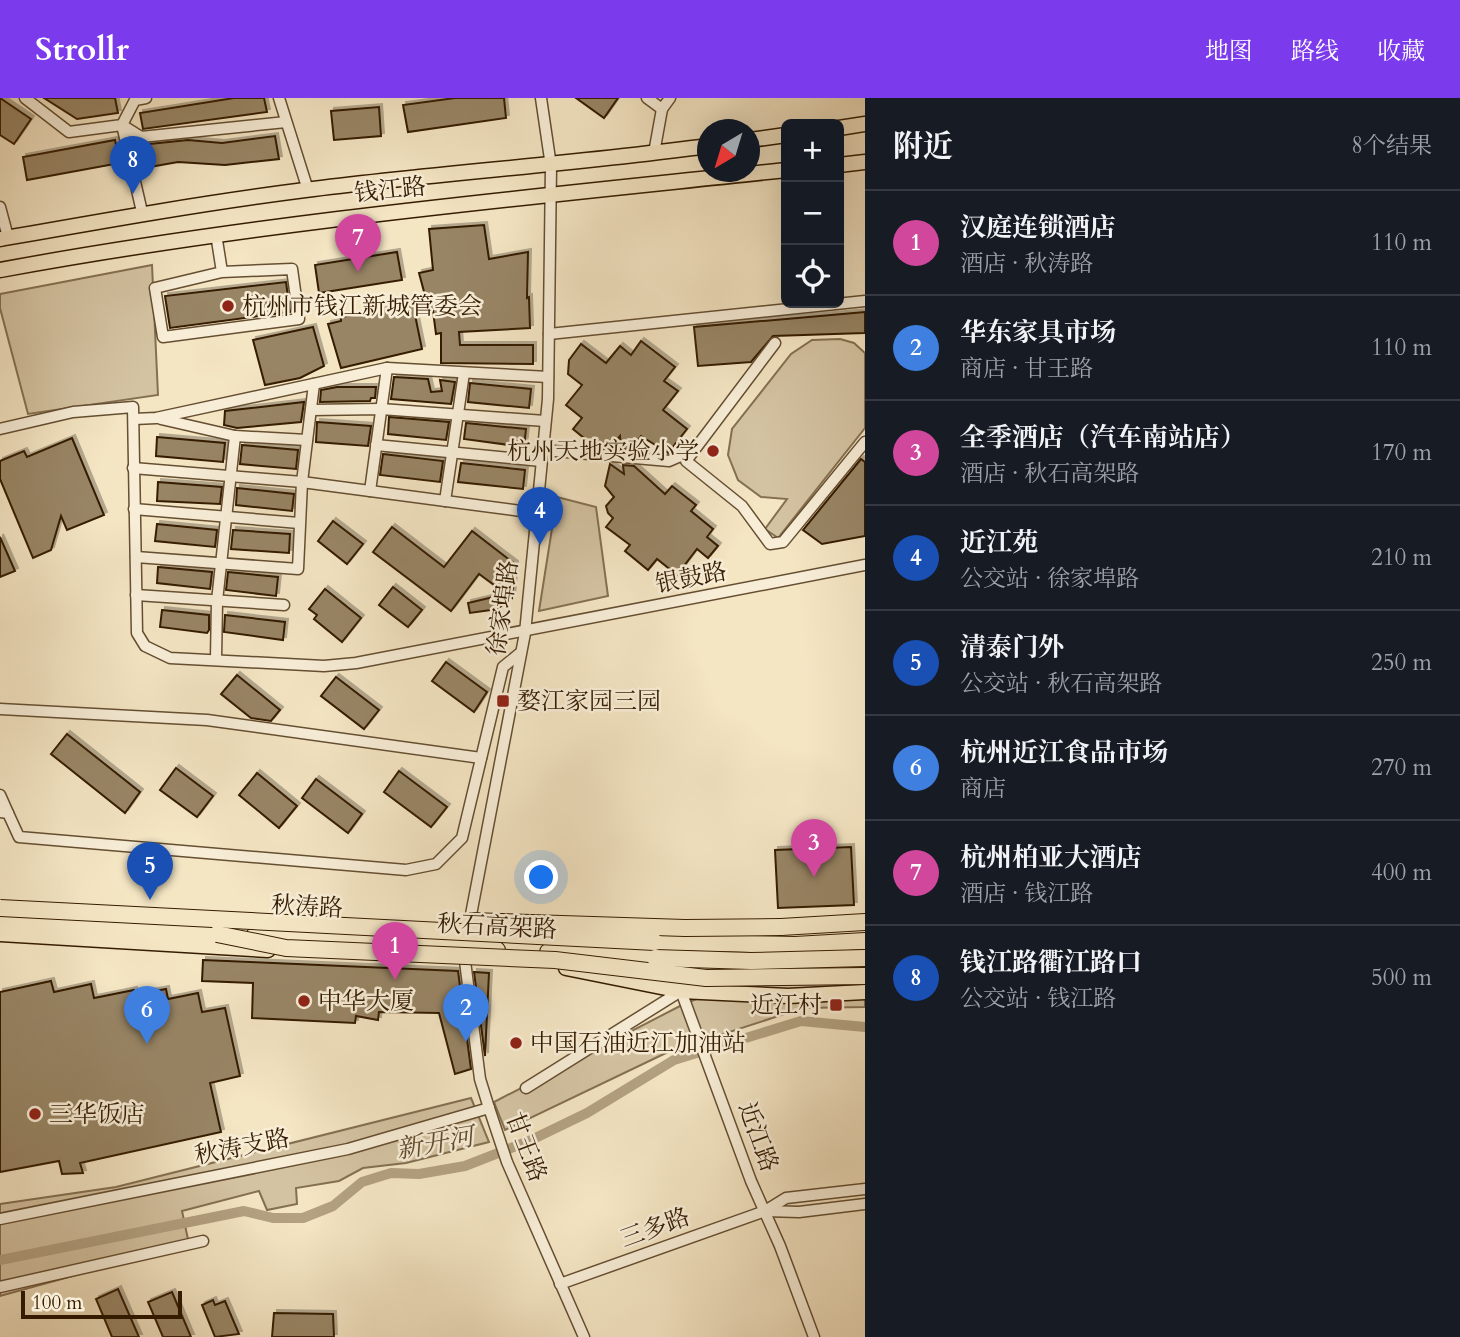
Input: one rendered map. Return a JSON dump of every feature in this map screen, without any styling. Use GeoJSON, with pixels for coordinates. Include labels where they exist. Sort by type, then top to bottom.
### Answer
{"type":"FeatureCollection","features":[{"type":"Feature","properties":{"kind":"highway","name":"秋石高架路"},"geometry":{"type":"LineString","coordinates":[[0,906],[668,942],[795,945],[865,942]]}},
{"type":"Feature","properties":{"kind":"highway"},"geometry":{"type":"LineString","coordinates":[[128,914],[175,911],[685,929],[865,922]]}},
{"type":"Feature","properties":{"kind":"highway","name":"秋石高架路"},"geometry":{"type":"LineString","coordinates":[[0,922],[705,960],[865,958]]}},
{"type":"Feature","properties":{"kind":"highway"},"geometry":{"type":"LineString","coordinates":[[217,934],[286,948],[555,960],[706,978],[865,976]]}},
{"type":"Feature","properties":{"kind":"main road"},"geometry":{"type":"LineString","coordinates":[[844,127],[865,124]]}},
{"type":"Feature","properties":{"kind":"main road"},"geometry":{"type":"LineString","coordinates":[[760,139],[781,136]]}},
{"type":"Feature","properties":{"kind":"main road","name":"钱江路"},"geometry":{"type":"LineString","coordinates":[[4,238],[142,212],[307,190],[551,166],[697,147]]}},
{"type":"Feature","properties":{"kind":"main road"},"geometry":{"type":"LineString","coordinates":[[844,164],[865,162]]}},
{"type":"Feature","properties":{"kind":"main road","name":"钱江路"},"geometry":{"type":"LineString","coordinates":[[0,270],[216,234],[781,171]]}},
{"type":"Feature","properties":{"kind":"main road","name":"秋涛路"},"geometry":{"type":"LineString","coordinates":[[0,906],[54,905],[220,925],[467,939],[682,947],[865,942]]}},
{"type":"Feature","properties":{"kind":"main road","name":"秋涛路"},"geometry":{"type":"LineString","coordinates":[[0,934],[551,965],[798,972],[865,968]]}},
{"type":"Feature","properties":{"kind":"main road"},"geometry":{"type":"LineString","coordinates":[[551,965],[681,991],[788,996],[865,992]]}},
{"type":"Feature","properties":{"kind":"street"},"geometry":{"type":"LineString","coordinates":[[25,98],[69,132],[122,125],[141,137],[286,122]]}},
{"type":"Feature","properties":{"kind":"street"},"geometry":{"type":"LineString","coordinates":[[142,212],[122,125],[135,100],[146,98]]}},
{"type":"Feature","properties":{"kind":"street"},"geometry":{"type":"LineString","coordinates":[[279,98],[307,190]]}},
{"type":"Feature","properties":{"kind":"street","name":"徐家埠路"},"geometry":{"type":"LineString","coordinates":[[467,939],[525,633],[545,421],[551,166],[541,98]]}},
{"type":"Feature","properties":{"kind":"street"},"geometry":{"type":"LineString","coordinates":[[647,98],[662,109]]}},
{"type":"Feature","properties":{"kind":"street"},"geometry":{"type":"LineString","coordinates":[[654,153],[662,109],[670,98]]}},
{"type":"Feature","properties":{"kind":"street"},"geometry":{"type":"LineString","coordinates":[[0,206],[4,238]]}},
{"type":"Feature","properties":{"kind":"street"},"geometry":{"type":"LineString","coordinates":[[216,234],[222,272]]}},
{"type":"Feature","properties":{"kind":"street"},"geometry":{"type":"LineString","coordinates":[[292,269],[299,319],[163,337],[155,288],[222,272],[292,269]]}},
{"type":"Feature","properties":{"kind":"street"},"geometry":{"type":"LineString","coordinates":[[549,334],[865,301]]}},
{"type":"Feature","properties":{"kind":"street"},"geometry":{"type":"LineString","coordinates":[[775,343],[686,461],[742,506],[770,544],[783,542],[865,442]]}},
{"type":"Feature","properties":{"kind":"street"},"geometry":{"type":"LineString","coordinates":[[0,429],[73,412],[133,407],[134,419],[156,418],[387,368],[548,377]]}},
{"type":"Feature","properties":{"kind":"street"},"geometry":{"type":"LineString","coordinates":[[370,491],[387,368]]}},
{"type":"Feature","properties":{"kind":"street"},"geometry":{"type":"LineString","coordinates":[[446,501],[464,373]]}},
{"type":"Feature","properties":{"kind":"street"},"geometry":{"type":"LineString","coordinates":[[136,557],[298,569],[302,482],[314,384]]}},
{"type":"Feature","properties":{"kind":"street"},"geometry":{"type":"LineString","coordinates":[[311,410],[381,409],[545,421]]}},
{"type":"Feature","properties":{"kind":"street"},"geometry":{"type":"LineString","coordinates":[[156,418],[234,436],[307,440]]}},
{"type":"Feature","properties":{"kind":"street","name":"银鼓路"},"geometry":{"type":"LineString","coordinates":[[134,419],[137,633],[145,646],[170,658],[335,665],[525,633],[865,565]]}},
{"type":"Feature","properties":{"kind":"street"},"geometry":{"type":"LineString","coordinates":[[216,659],[220,563],[234,436]]}},
{"type":"Feature","properties":{"kind":"street"},"geometry":{"type":"LineString","coordinates":[[376,445],[453,452],[669,461],[695,450]]}},
{"type":"Feature","properties":{"kind":"street"},"geometry":{"type":"LineString","coordinates":[[134,468],[302,482],[536,513]]}},
{"type":"Feature","properties":{"kind":"street"},"geometry":{"type":"LineString","coordinates":[[134,509],[299,523]]}},
{"type":"Feature","properties":{"kind":"street"},"geometry":{"type":"LineString","coordinates":[[136,594],[284,606]]}},
{"type":"Feature","properties":{"kind":"street"},"geometry":{"type":"LineString","coordinates":[[0,794],[4,813],[19,837],[406,870],[436,864],[463,838],[503,667],[519,654]]}},
{"type":"Feature","properties":{"kind":"street"},"geometry":{"type":"LineString","coordinates":[[0,709],[207,720],[481,758]]}},
{"type":"Feature","properties":{"kind":"street","name":"近江路"},"geometry":{"type":"LineString","coordinates":[[682,947],[681,991],[814,1337]]}},
{"type":"Feature","properties":{"kind":"street","name":"甘王路"},"geometry":{"type":"LineString","coordinates":[[464,961],[480,1079],[489,1108],[507,1162],[583,1337]]}},
{"type":"Feature","properties":{"kind":"street"},"geometry":{"type":"LineString","coordinates":[[526,1088],[681,991]]}},
{"type":"Feature","properties":{"kind":"street","name":"秋涛支路"},"geometry":{"type":"LineString","coordinates":[[0,1219],[348,1149],[489,1108]]}},
{"type":"Feature","properties":{"kind":"street","name":"三多路"},"geometry":{"type":"LineString","coordinates":[[560,1284],[765,1211],[786,1198],[865,1189]]}},
{"type":"Feature","properties":{"kind":"street","name":"三多路"},"geometry":{"type":"LineString","coordinates":[[765,1211],[799,1212],[865,1204]]}},
{"type":"Feature","properties":{"kind":"street"},"geometry":{"type":"LineString","coordinates":[[0,1287],[203,1241]]}},
{"type":"Feature","properties":{"kind":"shaded area"},"geometry":{"type":"Polygon","coordinates":[[[152,265],[158,395],[28,414],[0,308],[0,294],[152,265]]]}},
{"type":"Feature","properties":{"kind":"shaded area"},"geometry":{"type":"Polygon","coordinates":[[[840,339],[854,343],[865,353],[865,428],[778,538],[765,529],[787,499],[761,497],[738,480],[728,455],[732,429],[791,354],[812,340],[840,339]]]}},
{"type":"Feature","properties":{"kind":"shaded area"},"geometry":{"type":"Polygon","coordinates":[[[557,497],[596,507],[608,596],[539,611],[557,497]]]}},
{"type":"Feature","properties":{"kind":"shaded area"},"geometry":{"type":"Polygon","coordinates":[[[865,967],[865,1007],[803,1008],[668,1052],[505,1130],[494,1102],[680,1006],[750,976],[865,967]]]}},
{"type":"Feature","properties":{"kind":"shaded area"},"geometry":{"type":"Polygon","coordinates":[[[471,1098],[489,1142],[406,1163],[363,1168],[339,1181],[296,1188],[297,1204],[267,1210],[259,1191],[182,1211],[189,1244],[0,1296],[0,1204],[116,1187],[471,1098]]]}},
{"type":"Feature","properties":{"kind":"building"},"geometry":{"type":"Polygon","coordinates":[[[0,98],[31,119],[14,144],[0,135],[0,98]]]}},
{"type":"Feature","properties":{"kind":"building"},"geometry":{"type":"Polygon","coordinates":[[[44,98],[115,98],[118,113],[77,119],[44,98]]]}},
{"type":"Feature","properties":{"kind":"building"},"geometry":{"type":"Polygon","coordinates":[[[234,98],[264,98],[267,112],[143,129],[140,113],[234,98]]]}},
{"type":"Feature","properties":{"kind":"building"},"geometry":{"type":"Polygon","coordinates":[[[455,98],[504,98],[506,118],[408,132],[403,105],[455,98]]]}},
{"type":"Feature","properties":{"kind":"building"},"geometry":{"type":"Polygon","coordinates":[[[576,98],[618,98],[604,118],[576,98]]]}},
{"type":"Feature","properties":{"kind":"building"},"geometry":{"type":"Polygon","coordinates":[[[379,107],[381,136],[334,140],[331,111],[379,107]]]}},
{"type":"Feature","properties":{"kind":"building"},"geometry":{"type":"Polygon","coordinates":[[[275,136],[279,159],[225,165],[178,162],[144,168],[140,145],[188,140],[222,143],[275,136]]]}},
{"type":"Feature","properties":{"kind":"building"},"geometry":{"type":"Polygon","coordinates":[[[115,140],[120,163],[27,180],[23,157],[115,140]]]}},
{"type":"Feature","properties":{"kind":"building"},"geometry":{"type":"Polygon","coordinates":[[[484,225],[489,259],[528,252],[527,298],[529,297],[530,328],[459,332],[460,345],[533,345],[533,364],[441,363],[441,333],[436,334],[433,311],[415,315],[422,349],[341,368],[328,324],[341,321],[341,317],[427,303],[419,273],[433,270],[429,229],[484,225]]]}},
{"type":"Feature","properties":{"kind":"building"},"geometry":{"type":"Polygon","coordinates":[[[397,252],[402,280],[319,293],[315,265],[397,252]]]}},
{"type":"Feature","properties":{"kind":"building","name":"杭州市钱江新城管委会"},"geometry":{"type":"Polygon","coordinates":[[[286,282],[290,312],[170,328],[165,296],[286,282]]]}},
{"type":"Feature","properties":{"kind":"building"},"geometry":{"type":"Polygon","coordinates":[[[865,312],[865,333],[773,336],[751,362],[698,366],[694,327],[865,312]]]}},
{"type":"Feature","properties":{"kind":"building"},"geometry":{"type":"Polygon","coordinates":[[[313,327],[324,366],[300,378],[265,385],[253,340],[313,327]]]}},
{"type":"Feature","properties":{"kind":"building"},"geometry":{"type":"Polygon","coordinates":[[[641,341],[675,367],[664,381],[678,391],[663,410],[687,429],[668,453],[641,436],[631,450],[621,449],[620,436],[610,448],[595,447],[573,429],[582,418],[566,405],[582,385],[568,374],[569,360],[581,344],[606,363],[620,346],[631,355],[641,341]]]}},
{"type":"Feature","properties":{"kind":"building"},"geometry":{"type":"Polygon","coordinates":[[[394,377],[428,379],[431,392],[442,391],[440,380],[455,382],[451,404],[391,399],[394,377]]]}},
{"type":"Feature","properties":{"kind":"building"},"geometry":{"type":"Polygon","coordinates":[[[470,383],[531,389],[529,408],[468,402],[470,383]]]}},
{"type":"Feature","properties":{"kind":"building"},"geometry":{"type":"Polygon","coordinates":[[[337,387],[376,387],[375,398],[370,401],[320,402],[321,390],[337,387]]]}},
{"type":"Feature","properties":{"kind":"building"},"geometry":{"type":"Polygon","coordinates":[[[304,402],[301,422],[237,428],[224,425],[225,411],[304,402]]]}},
{"type":"Feature","properties":{"kind":"building"},"geometry":{"type":"Polygon","coordinates":[[[389,417],[449,422],[446,440],[388,434],[389,417]]]}},
{"type":"Feature","properties":{"kind":"building"},"geometry":{"type":"Polygon","coordinates":[[[317,422],[371,426],[368,446],[316,442],[317,422]]]}},
{"type":"Feature","properties":{"kind":"building"},"geometry":{"type":"Polygon","coordinates":[[[466,423],[526,429],[524,447],[464,439],[466,423]]]}},
{"type":"Feature","properties":{"kind":"building"},"geometry":{"type":"Polygon","coordinates":[[[157,437],[225,443],[223,462],[156,456],[157,437]]]}},
{"type":"Feature","properties":{"kind":"building"},"geometry":{"type":"Polygon","coordinates":[[[72,438],[104,515],[67,530],[61,516],[51,550],[33,558],[0,479],[0,461],[24,451],[27,457],[72,438]]]}},
{"type":"Feature","properties":{"kind":"building"},"geometry":{"type":"Polygon","coordinates":[[[242,445],[298,450],[296,469],[240,464],[242,445]]]}},
{"type":"Feature","properties":{"kind":"building"},"geometry":{"type":"Polygon","coordinates":[[[383,454],[443,461],[440,482],[380,475],[383,454]]]}},
{"type":"Feature","properties":{"kind":"building"},"geometry":{"type":"Polygon","coordinates":[[[861,459],[865,462],[865,536],[822,544],[803,530],[861,459]]]}},
{"type":"Feature","properties":{"kind":"building"},"geometry":{"type":"Polygon","coordinates":[[[461,463],[525,470],[523,489],[458,482],[461,463]]]}},
{"type":"Feature","properties":{"kind":"building"},"geometry":{"type":"Polygon","coordinates":[[[610,464],[624,474],[623,465],[634,466],[665,494],[672,486],[696,505],[691,511],[713,529],[707,537],[718,546],[708,558],[697,549],[677,575],[657,559],[648,570],[625,551],[630,545],[606,527],[613,518],[606,506],[614,497],[605,486],[610,464]]]}},
{"type":"Feature","properties":{"kind":"building"},"geometry":{"type":"Polygon","coordinates":[[[158,482],[222,487],[220,504],[157,501],[158,482]]]}},
{"type":"Feature","properties":{"kind":"building"},"geometry":{"type":"Polygon","coordinates":[[[237,488],[294,494],[292,511],[236,505],[237,488]]]}},
{"type":"Feature","properties":{"kind":"building"},"geometry":{"type":"Polygon","coordinates":[[[333,521],[363,544],[347,564],[318,541],[333,521]]]}},
{"type":"Feature","properties":{"kind":"building"},"geometry":{"type":"Polygon","coordinates":[[[157,524],[217,530],[215,547],[155,541],[157,524]]]}},
{"type":"Feature","properties":{"kind":"building"},"geometry":{"type":"Polygon","coordinates":[[[392,527],[444,567],[472,531],[515,564],[512,598],[498,609],[470,613],[468,603],[506,594],[479,574],[451,611],[373,552],[392,527]]]}},
{"type":"Feature","properties":{"kind":"building"},"geometry":{"type":"Polygon","coordinates":[[[233,530],[290,534],[289,553],[231,549],[233,530]]]}},
{"type":"Feature","properties":{"kind":"building"},"geometry":{"type":"Polygon","coordinates":[[[0,537],[15,571],[0,577],[0,537]]]}},
{"type":"Feature","properties":{"kind":"building"},"geometry":{"type":"Polygon","coordinates":[[[158,567],[212,572],[210,589],[157,583],[158,567]]]}},
{"type":"Feature","properties":{"kind":"building"},"geometry":{"type":"Polygon","coordinates":[[[228,572],[278,577],[276,596],[226,590],[228,572]]]}},
{"type":"Feature","properties":{"kind":"building"},"geometry":{"type":"Polygon","coordinates":[[[393,587],[422,610],[408,627],[379,605],[393,587]]]}},
{"type":"Feature","properties":{"kind":"building"},"geometry":{"type":"Polygon","coordinates":[[[325,589],[361,618],[342,642],[314,619],[317,615],[309,609],[325,589]]]}},
{"type":"Feature","properties":{"kind":"building"},"geometry":{"type":"Polygon","coordinates":[[[162,610],[209,615],[209,630],[207,633],[160,627],[162,610]]]}},
{"type":"Feature","properties":{"kind":"building"},"geometry":{"type":"Polygon","coordinates":[[[225,615],[285,622],[283,640],[224,632],[225,615]]]}},
{"type":"Feature","properties":{"kind":"building"},"geometry":{"type":"Polygon","coordinates":[[[446,662],[487,692],[474,712],[432,681],[446,662]]]}},
{"type":"Feature","properties":{"kind":"building"},"geometry":{"type":"Polygon","coordinates":[[[237,675],[280,710],[271,721],[251,718],[221,694],[237,675]]]}},
{"type":"Feature","properties":{"kind":"building"},"geometry":{"type":"Polygon","coordinates":[[[336,677],[379,710],[364,729],[321,696],[336,677]]]}},
{"type":"Feature","properties":{"kind":"building"},"geometry":{"type":"Polygon","coordinates":[[[67,734],[140,792],[125,813],[51,754],[67,734]]]}},
{"type":"Feature","properties":{"kind":"building"},"geometry":{"type":"Polygon","coordinates":[[[176,768],[213,796],[197,817],[160,790],[176,768]]]}},
{"type":"Feature","properties":{"kind":"building"},"geometry":{"type":"Polygon","coordinates":[[[399,771],[447,807],[431,827],[384,792],[399,771]]]}},
{"type":"Feature","properties":{"kind":"building"},"geometry":{"type":"Polygon","coordinates":[[[257,773],[297,806],[279,828],[239,795],[257,773]]]}},
{"type":"Feature","properties":{"kind":"building"},"geometry":{"type":"Polygon","coordinates":[[[316,779],[362,814],[348,833],[302,798],[316,779]]]}},
{"type":"Feature","properties":{"kind":"building"},"geometry":{"type":"Polygon","coordinates":[[[851,847],[854,905],[778,908],[775,850],[851,847]]]}},
{"type":"Feature","properties":{"kind":"building"},"geometry":{"type":"Polygon","coordinates":[[[203,960],[458,971],[471,1069],[455,1074],[439,1013],[379,1012],[378,1020],[356,1016],[355,1023],[252,1018],[253,983],[202,981],[203,960]]]}},
{"type":"Feature","properties":{"kind":"building"},"geometry":{"type":"Polygon","coordinates":[[[474,972],[489,973],[485,1056],[474,972]]]}},
{"type":"Feature","properties":{"kind":"building"},"geometry":{"type":"Polygon","coordinates":[[[51,981],[54,992],[91,984],[94,998],[134,990],[135,995],[166,989],[168,999],[198,993],[202,1012],[225,1008],[240,1076],[210,1083],[221,1132],[80,1163],[83,1173],[62,1174],[59,1161],[0,1172],[0,992],[51,981]]]}},
{"type":"Feature","properties":{"kind":"building"},"geometry":{"type":"Polygon","coordinates":[[[118,1289],[139,1337],[112,1337],[96,1299],[118,1289]]]}},
{"type":"Feature","properties":{"kind":"building"},"geometry":{"type":"Polygon","coordinates":[[[172,1292],[191,1337],[163,1337],[148,1302],[172,1292]]]}},
{"type":"Feature","properties":{"kind":"building"},"geometry":{"type":"Polygon","coordinates":[[[213,1300],[215,1305],[225,1301],[239,1334],[215,1337],[202,1305],[213,1300]]]}},
{"type":"Feature","properties":{"kind":"building"},"geometry":{"type":"Polygon","coordinates":[[[274,1313],[333,1314],[334,1337],[272,1337],[274,1313]]]}},
{"type":"Feature","properties":{"kind":"waterway","name":"新开河"},"geometry":{"type":"LineString","coordinates":[[0,1260],[244,1211],[273,1218],[303,1218],[333,1206],[362,1182],[391,1173],[419,1174],[465,1166],[529,1141],[587,1113],[674,1060],[801,1021],[865,1027]]}},
{"type":"Feature","properties":{"kind":"place","name":"钱江路衢江路口"},"geometry":{"type":"Point","coordinates":[133,194]}},
{"type":"Feature","properties":{"kind":"place","name":"杭州柏亚大酒店"},"geometry":{"type":"Point","coordinates":[358,272]}},
{"type":"Feature","properties":{"kind":"place","name":"杭州市钱江新城管委会"},"geometry":{"type":"Point","coordinates":[228,306]}},
{"type":"Feature","properties":{"kind":"place","name":"杭州天地实验小学"},"geometry":{"type":"Point","coordinates":[713,451]}},
{"type":"Feature","properties":{"kind":"place","name":"近江苑"},"geometry":{"type":"Point","coordinates":[540,545]}},
{"type":"Feature","properties":{"kind":"place","name":"婺江家园三园"},"geometry":{"type":"Point","coordinates":[503,701]}},
{"type":"Feature","properties":{"kind":"place","name":"全季酒店（汽车南站店）"},"geometry":{"type":"Point","coordinates":[814,877]}},
{"type":"Feature","properties":{"kind":"place","name":"清泰门外"},"geometry":{"type":"Point","coordinates":[150,900]}},
{"type":"Feature","properties":{"kind":"place","name":"汉庭连锁酒店"},"geometry":{"type":"Point","coordinates":[395,980]}},
{"type":"Feature","properties":{"kind":"place","name":"中华大厦"},"geometry":{"type":"Point","coordinates":[304,1001]}},
{"type":"Feature","properties":{"kind":"place","name":"近江村"},"geometry":{"type":"Point","coordinates":[836,1005]}},
{"type":"Feature","properties":{"kind":"place","name":"华东家具市场"},"geometry":{"type":"Point","coordinates":[466,1042]}},
{"type":"Feature","properties":{"kind":"place","name":"中国石油近江加油站"},"geometry":{"type":"Point","coordinates":[516,1043]}},
{"type":"Feature","properties":{"kind":"place","name":"杭州近江食品市场"},"geometry":{"type":"Point","coordinates":[147,1044]}},
{"type":"Feature","properties":{"kind":"place","name":"三华饭店"},"geometry":{"type":"Point","coordinates":[35,1114]}}]}
